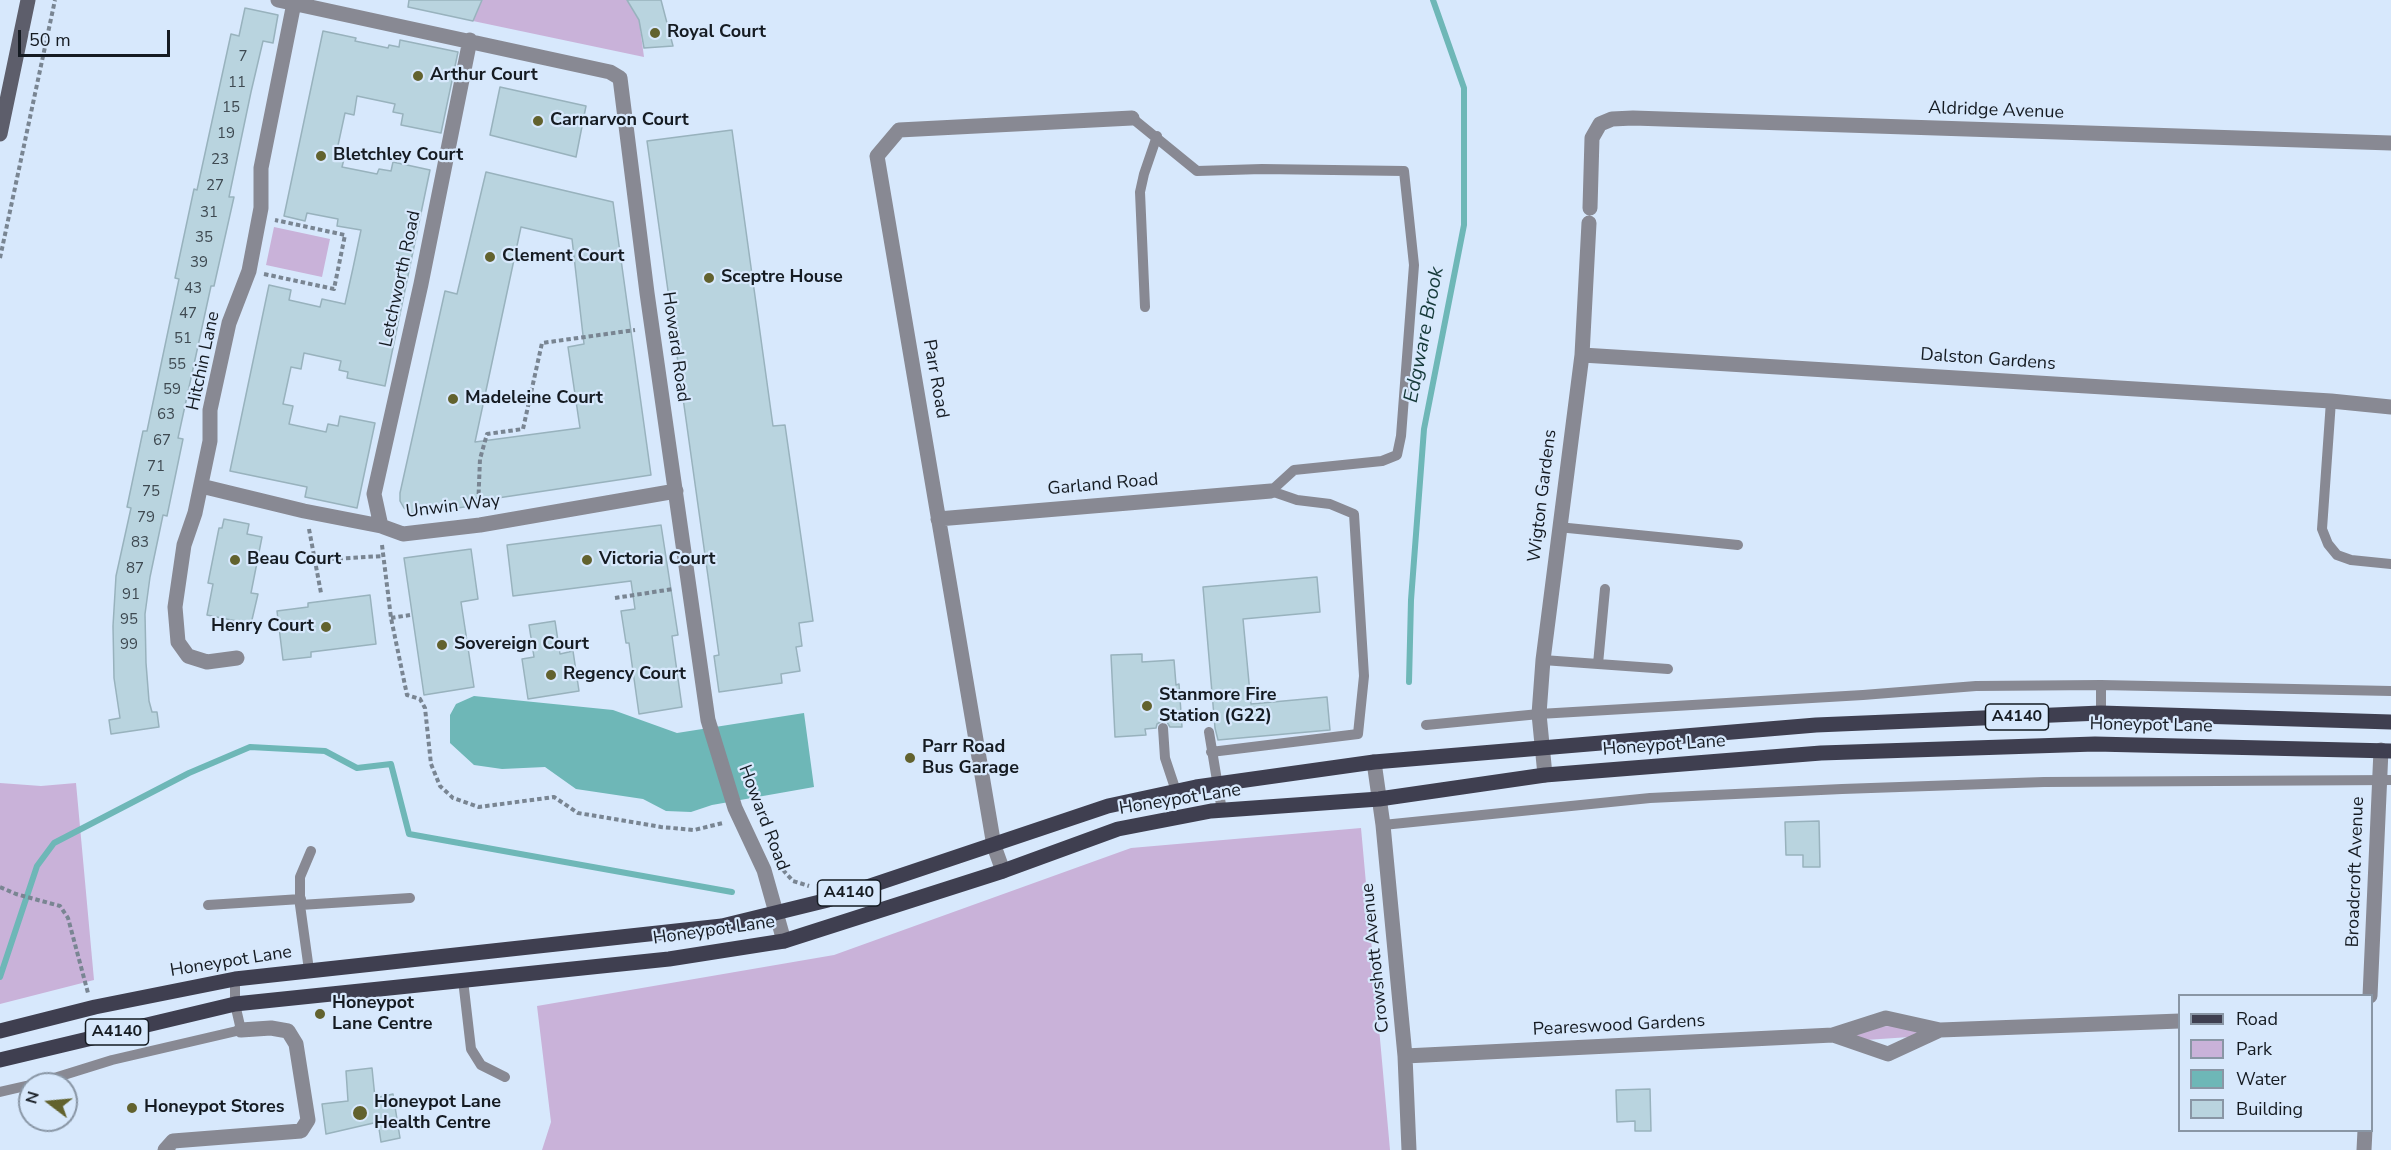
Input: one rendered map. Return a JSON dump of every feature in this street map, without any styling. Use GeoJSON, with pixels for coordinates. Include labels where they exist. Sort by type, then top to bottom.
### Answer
{"type":"FeatureCollection","features":[{"type":"Feature","properties":{"kind":"main road"},"geometry":{"type":"LineString","coordinates":[[0,134],[28,0]]}},
{"type":"Feature","properties":{"kind":"main road","name":"Honeypot Lane"},"geometry":{"type":"LineString","coordinates":[[0,1031],[95,1007],[234,979],[722,926],[828,900],[1108,806],[1217,783],[1374,762],[1816,725],[2101,713],[2391,722]]}},
{"type":"Feature","properties":{"kind":"main road","name":"Honeypot Lane"},"geometry":{"type":"LineString","coordinates":[[0,1060],[235,1004],[669,959],[784,941],[1003,871],[1118,829],[1222,811],[1378,799],[1545,775],[1821,753],[2095,744],[2386,751]]}},
{"type":"Feature","properties":{"kind":"street"},"geometry":{"type":"LineString","coordinates":[[278,0],[294,3]]}},
{"type":"Feature","properties":{"kind":"street","name":"Howard Road"},"geometry":{"type":"LineString","coordinates":[[294,3],[610,72],[620,78],[652,328],[708,720],[732,814],[765,870],[784,941]]}},
{"type":"Feature","properties":{"kind":"street","name":"Hitchin Lane"},"geometry":{"type":"LineString","coordinates":[[237,658],[207,662],[188,656],[177,642],[175,607],[184,545],[201,486],[210,441],[210,410],[229,323],[249,271],[260,217],[261,168],[294,3]]}},
{"type":"Feature","properties":{"kind":"street","name":"Letchworth Road"},"geometry":{"type":"LineString","coordinates":[[381,526],[374,494],[421,284],[470,40]]}},
{"type":"Feature","properties":{"kind":"street","name":"Parr Road"},"geometry":{"type":"LineString","coordinates":[[1003,871],[994,846],[878,156],[899,130],[1132,118]]}},
{"type":"Feature","properties":{"kind":"street","name":"Aldridge Avenue"},"geometry":{"type":"LineString","coordinates":[[1600,124],[1612,119],[1633,118],[2391,143]]}},
{"type":"Feature","properties":{"kind":"street","name":"Wigton Gardens"},"geometry":{"type":"LineString","coordinates":[[1545,775],[1539,714],[1543,660],[1558,527],[1582,355],[1592,138],[1600,124]]}},
{"type":"Feature","properties":{"kind":"street","name":"Dalston Gardens"},"geometry":{"type":"LineString","coordinates":[[1582,355],[2331,401],[2391,407]]}},
{"type":"Feature","properties":{"kind":"street","name":"Unwin Way"},"geometry":{"type":"LineString","coordinates":[[201,486],[304,511],[381,526],[403,534],[480,525],[676,491]]}},
{"type":"Feature","properties":{"kind":"street","name":"Garland Road"},"geometry":{"type":"LineString","coordinates":[[938,519],[1271,491]]}},
{"type":"Feature","properties":{"kind":"street","name":"Broadcroft Avenue"},"geometry":{"type":"LineString","coordinates":[[2370,994],[2386,751]]}},
{"type":"Feature","properties":{"kind":"street","name":"Crowshott Avenue"},"geometry":{"type":"LineString","coordinates":[[1374,762],[1383,825],[1406,1056],[1409,1150]]}},
{"type":"Feature","properties":{"kind":"street","name":"Peareswood Gardens"},"geometry":{"type":"LineString","coordinates":[[1406,1056],[1833,1035],[1886,1018],[1940,1030],[2178,1020]]}},
{"type":"Feature","properties":{"kind":"street"},"geometry":{"type":"LineString","coordinates":[[165,1150],[173,1141],[301,1131],[308,1120],[296,1044],[288,1031],[271,1028],[241,1030]]}},
{"type":"Feature","properties":{"kind":"street","name":"Peareswood Gardens"},"geometry":{"type":"LineString","coordinates":[[1833,1035],[1888,1054],[1940,1030]]}},
{"type":"Feature","properties":{"kind":"street"},"geometry":{"type":"LineString","coordinates":[[2364,1150],[2365,1132]]}},
{"type":"Feature","properties":{"kind":"lane"},"geometry":{"type":"LineString","coordinates":[[1132,118],[1157,136],[1197,171],[1262,169],[1404,171],[1414,265],[1401,436],[1397,455],[1382,461],[1294,470],[1271,491],[1297,500],[1330,504],[1354,514],[1364,676],[1358,734],[1211,752]]}},
{"type":"Feature","properties":{"kind":"lane"},"geometry":{"type":"LineString","coordinates":[[1145,307],[1140,192],[1157,136]]}},
{"type":"Feature","properties":{"kind":"lane"},"geometry":{"type":"LineString","coordinates":[[2331,401],[2322,529],[2328,544],[2337,555],[2351,560],[2391,564]]}},
{"type":"Feature","properties":{"kind":"lane"},"geometry":{"type":"LineString","coordinates":[[1558,527],[1738,545]]}},
{"type":"Feature","properties":{"kind":"lane"},"geometry":{"type":"LineString","coordinates":[[1598,664],[1605,589]]}},
{"type":"Feature","properties":{"kind":"lane"},"geometry":{"type":"LineString","coordinates":[[1543,660],[1668,669]]}},
{"type":"Feature","properties":{"kind":"lane"},"geometry":{"type":"LineString","coordinates":[[2101,685],[2101,713]]}},
{"type":"Feature","properties":{"kind":"lane"},"geometry":{"type":"LineString","coordinates":[[1426,725],[1539,714],[1976,686],[2101,685],[2391,691]]}},
{"type":"Feature","properties":{"kind":"lane"},"geometry":{"type":"LineString","coordinates":[[1163,728],[1165,758],[1176,791]]}},
{"type":"Feature","properties":{"kind":"lane"},"geometry":{"type":"LineString","coordinates":[[1209,732],[1222,811]]}},
{"type":"Feature","properties":{"kind":"lane"},"geometry":{"type":"LineString","coordinates":[[1383,825],[1650,798],[1842,789],[2044,782],[2385,780]]}},
{"type":"Feature","properties":{"kind":"lane"},"geometry":{"type":"LineString","coordinates":[[309,970],[300,878],[311,851]]}},
{"type":"Feature","properties":{"kind":"lane"},"geometry":{"type":"LineString","coordinates":[[208,905],[410,898]]}},
{"type":"Feature","properties":{"kind":"lane"},"geometry":{"type":"LineString","coordinates":[[74,1072],[112,1060],[241,1030],[235,1004],[234,979]]}},
{"type":"Feature","properties":{"kind":"lane"},"geometry":{"type":"LineString","coordinates":[[463,980],[471,1048],[481,1065],[505,1077]]}},
{"type":"Feature","properties":{"kind":"lane"},"geometry":{"type":"LineString","coordinates":[[0,1092],[18,1088]]}},
{"type":"Feature","properties":{"kind":"path"},"geometry":{"type":"LineString","coordinates":[[0,258],[55,0]]}},
{"type":"Feature","properties":{"kind":"path"},"geometry":{"type":"LineString","coordinates":[[249,271],[334,289],[345,235],[260,217]]}},
{"type":"Feature","properties":{"kind":"path"},"geometry":{"type":"LineString","coordinates":[[480,525],[477,502],[480,459],[487,434],[523,429],[542,343],[652,328]]}},
{"type":"Feature","properties":{"kind":"path"},"geometry":{"type":"LineString","coordinates":[[304,511],[316,560],[321,593]]}},
{"type":"Feature","properties":{"kind":"path"},"geometry":{"type":"LineString","coordinates":[[381,526],[391,618],[407,695],[420,699],[425,708],[431,764],[440,786],[453,798],[479,807],[554,797],[578,813],[661,827],[694,830],[732,814]]}},
{"type":"Feature","properties":{"kind":"path"},"geometry":{"type":"LineString","coordinates":[[316,560],[383,556]]}},
{"type":"Feature","properties":{"kind":"path"},"geometry":{"type":"LineString","coordinates":[[615,598],[679,588]]}},
{"type":"Feature","properties":{"kind":"path"},"geometry":{"type":"LineString","coordinates":[[391,618],[410,615]]}},
{"type":"Feature","properties":{"kind":"path"},"geometry":{"type":"LineString","coordinates":[[781,868],[793,881],[805,886],[815,885]]}},
{"type":"Feature","properties":{"kind":"path"},"geometry":{"type":"LineString","coordinates":[[0,887],[16,894],[60,906],[68,918],[87,992]]}},
{"type":"Feature","properties":{"kind":"green space"},"geometry":{"type":"Polygon","coordinates":[[[482,0],[627,0],[639,20],[644,57],[473,21],[482,0]]]}},
{"type":"Feature","properties":{"kind":"green space"},"geometry":{"type":"Polygon","coordinates":[[[274,227],[330,239],[322,277],[266,265],[274,227]]]}},
{"type":"Feature","properties":{"kind":"green space"},"geometry":{"type":"Polygon","coordinates":[[[0,783],[41,786],[76,783],[94,980],[0,1004],[0,783]]]}},
{"type":"Feature","properties":{"kind":"green space"},"geometry":{"type":"Polygon","coordinates":[[[1361,828],[1390,1150],[542,1150],[551,1122],[537,1006],[834,955],[1131,848],[1361,828]]]}},
{"type":"Feature","properties":{"kind":"green space"},"geometry":{"type":"Polygon","coordinates":[[[1923,1025],[1924,1036],[1851,1041],[1859,1027],[1923,1025]]]}},
{"type":"Feature","properties":{"kind":"water"},"geometry":{"type":"Polygon","coordinates":[[[474,696],[613,710],[677,733],[804,713],[814,787],[712,805],[691,812],[666,811],[643,799],[576,789],[545,767],[502,769],[474,765],[450,743],[450,715],[456,704],[474,696]]]}},
{"type":"Feature","properties":{"kind":"building"},"geometry":{"type":"Polygon","coordinates":[[[409,0],[482,0],[473,21],[408,7],[409,0]]]}},
{"type":"Feature","properties":{"kind":"building","name":"Royal Court"},"geometry":{"type":"Polygon","coordinates":[[[627,0],[661,0],[673,46],[644,48],[639,20],[627,0]]]}},
{"type":"Feature","properties":{"kind":"building"},"geometry":{"type":"Polygon","coordinates":[[[245,8],[278,15],[273,43],[263,41],[251,92],[229,197],[234,197],[214,286],[211,286],[178,438],[183,439],[167,516],[163,515],[150,577],[145,614],[146,663],[149,701],[152,712],[157,712],[159,727],[111,734],[109,720],[120,718],[114,678],[113,626],[116,576],[131,508],[127,507],[143,431],[147,431],[179,279],[175,278],[194,189],[197,190],[231,34],[239,36],[245,8]]]}},
{"type":"Feature","properties":{"kind":"building"},"geometry":{"type":"Polygon","coordinates":[[[323,31],[388,48],[389,45],[399,47],[400,40],[458,52],[441,133],[401,125],[403,114],[393,112],[395,104],[357,96],[354,115],[345,113],[337,150],[346,151],[342,167],[377,174],[379,169],[391,171],[393,162],[430,170],[385,386],[347,378],[348,372],[339,370],[341,361],[304,353],[301,369],[291,367],[283,404],[293,406],[289,424],[326,432],[328,424],[338,426],[340,416],[375,423],[357,508],[305,497],[307,487],[230,471],[269,285],[291,290],[289,300],[320,307],[322,299],[345,304],[353,268],[361,230],[337,226],[338,219],[307,213],[305,221],[284,216],[323,31]]]}},
{"type":"Feature","properties":{"kind":"building","name":"Carnarvon Court"},"geometry":{"type":"Polygon","coordinates":[[[500,87],[586,106],[576,157],[490,135],[500,87]]]}},
{"type":"Feature","properties":{"kind":"building","name":"Sceptre House"},"geometry":{"type":"Polygon","coordinates":[[[732,130],[773,426],[785,425],[813,621],[799,623],[802,646],[796,647],[800,671],[781,674],[782,683],[719,692],[714,656],[719,655],[647,141],[732,130]]]}},
{"type":"Feature","properties":{"kind":"building"},"geometry":{"type":"Polygon","coordinates":[[[486,172],[613,202],[651,475],[471,502],[471,506],[417,514],[404,508],[400,501],[400,493],[445,291],[457,294],[486,172]],[[521,227],[475,442],[580,428],[568,347],[584,344],[572,239],[521,227]]]}},
{"type":"Feature","properties":{"kind":"building","name":"Beau Court"},"geometry":{"type":"Polygon","coordinates":[[[224,519],[249,524],[247,534],[262,537],[251,593],[258,594],[251,624],[207,615],[213,584],[208,583],[219,528],[222,528],[224,519]]]}},
{"type":"Feature","properties":{"kind":"building"},"geometry":{"type":"Polygon","coordinates":[[[661,525],[678,635],[672,636],[682,707],[639,714],[629,643],[626,643],[621,611],[635,609],[631,581],[513,596],[507,545],[661,525]]]}},
{"type":"Feature","properties":{"kind":"building","name":"Sovereign Court"},"geometry":{"type":"Polygon","coordinates":[[[471,549],[478,599],[461,602],[474,687],[424,695],[404,558],[471,549]]]}},
{"type":"Feature","properties":{"kind":"building"},"geometry":{"type":"Polygon","coordinates":[[[1317,577],[1320,612],[1243,619],[1251,704],[1327,697],[1330,730],[1218,740],[1215,728],[1203,587],[1317,577]]]}},
{"type":"Feature","properties":{"kind":"building","name":"Henry Court"},"geometry":{"type":"Polygon","coordinates":[[[370,595],[376,644],[311,652],[311,657],[283,660],[277,611],[308,607],[308,603],[370,595]]]}},
{"type":"Feature","properties":{"kind":"building","name":"Regency Court"},"geometry":{"type":"Polygon","coordinates":[[[555,621],[560,654],[573,651],[579,691],[528,699],[522,659],[534,657],[529,625],[555,621]]]}},
{"type":"Feature","properties":{"kind":"building","name":"Stanmore Fire Station (G22)"},"geometry":{"type":"Polygon","coordinates":[[[1142,654],[1142,662],[1174,660],[1176,685],[1179,684],[1182,727],[1170,727],[1167,722],[1162,721],[1157,724],[1156,728],[1145,729],[1146,735],[1115,737],[1111,655],[1142,654]]]}},
{"type":"Feature","properties":{"kind":"building"},"geometry":{"type":"Polygon","coordinates":[[[1819,821],[1820,867],[1803,867],[1803,855],[1786,855],[1785,822],[1819,821]]]}},
{"type":"Feature","properties":{"kind":"building","name":"Honeypot Lane Health Centre"},"geometry":{"type":"Polygon","coordinates":[[[372,1068],[375,1098],[393,1094],[400,1138],[381,1142],[378,1122],[326,1134],[322,1104],[348,1101],[346,1071],[372,1068]]]}},
{"type":"Feature","properties":{"kind":"building"},"geometry":{"type":"Polygon","coordinates":[[[1650,1089],[1651,1131],[1635,1131],[1635,1121],[1617,1122],[1616,1090],[1650,1089]]]}},
{"type":"Feature","properties":{"kind":"waterway","name":"Edgware Brook"},"geometry":{"type":"LineString","coordinates":[[1409,682],[1411,600],[1424,429],[1464,225],[1464,88],[1433,0]]}},
{"type":"Feature","properties":{"kind":"waterway"},"geometry":{"type":"LineString","coordinates":[[0,977],[37,866],[54,843],[189,773],[250,747],[325,751],[357,768],[391,764],[409,834],[732,892]]}},
{"type":"Feature","properties":{"kind":"place","name":"Royal Court"},"geometry":{"type":"Point","coordinates":[655,33]}},
{"type":"Feature","properties":{"kind":"place","name":"Arthur Court"},"geometry":{"type":"Point","coordinates":[418,76]}},
{"type":"Feature","properties":{"kind":"place","name":"Carnarvon Court"},"geometry":{"type":"Point","coordinates":[538,121]}},
{"type":"Feature","properties":{"kind":"place","name":"Bletchley Court"},"geometry":{"type":"Point","coordinates":[321,156]}},
{"type":"Feature","properties":{"kind":"place","name":"Clement Court"},"geometry":{"type":"Point","coordinates":[490,257]}},
{"type":"Feature","properties":{"kind":"place","name":"Sceptre House"},"geometry":{"type":"Point","coordinates":[709,278]}},
{"type":"Feature","properties":{"kind":"place","name":"Madeleine Court"},"geometry":{"type":"Point","coordinates":[453,399]}},
{"type":"Feature","properties":{"kind":"place","name":"Beau Court"},"geometry":{"type":"Point","coordinates":[235,560]}},
{"type":"Feature","properties":{"kind":"place","name":"Victoria Court"},"geometry":{"type":"Point","coordinates":[587,560]}},
{"type":"Feature","properties":{"kind":"place","name":"Henry Court"},"geometry":{"type":"Point","coordinates":[326,627]}},
{"type":"Feature","properties":{"kind":"place","name":"Sovereign Court"},"geometry":{"type":"Point","coordinates":[442,645]}},
{"type":"Feature","properties":{"kind":"place","name":"Regency Court"},"geometry":{"type":"Point","coordinates":[551,675]}},
{"type":"Feature","properties":{"kind":"place","name":"Stanmore Fire Station (G22)"},"geometry":{"type":"Point","coordinates":[1147,706]}},
{"type":"Feature","properties":{"kind":"place","name":"Parr Road Bus Garage"},"geometry":{"type":"Point","coordinates":[910,758]}},
{"type":"Feature","properties":{"kind":"place","name":"Honeypot Lane Centre"},"geometry":{"type":"Point","coordinates":[320,1014]}},
{"type":"Feature","properties":{"kind":"place","name":"Honeypot Stores"},"geometry":{"type":"Point","coordinates":[132,1108]}},
{"type":"Feature","properties":{"kind":"place","name":"Honeypot Lane Health Centre"},"geometry":{"type":"Point","coordinates":[360,1113]}}]}
